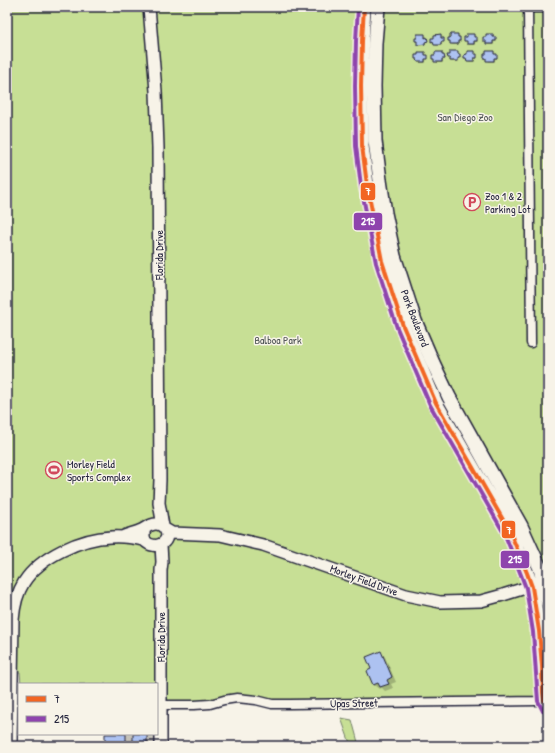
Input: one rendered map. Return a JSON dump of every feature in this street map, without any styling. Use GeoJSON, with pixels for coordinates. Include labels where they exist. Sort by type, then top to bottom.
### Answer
{"type":"FeatureCollection","features":[{"type":"Feature","properties":{"kind":"main road","name":"Park Boulevard"},"geometry":{"type":"LineString","coordinates":[[364,7],[361,86],[362,146],[367,185],[382,261],[403,326],[433,396],[510,532],[527,573],[541,584],[548,603]]}},
{"type":"Feature","properties":{"kind":"main road","name":"Park Boulevard"},"geometry":{"type":"LineString","coordinates":[[378,7],[374,86],[376,141],[385,213],[394,256],[415,321],[433,363],[449,397],[521,526],[540,568],[540,636],[547,703]]}},
{"type":"Feature","properties":{"kind":"street","name":"Florida Drive"},"geometry":{"type":"LineString","coordinates":[[148,527],[154,519],[159,503],[160,480],[158,148],[156,91],[149,7]]}},
{"type":"Feature","properties":{"kind":"street"},"geometry":{"type":"LineString","coordinates":[[530,343],[528,8],[548,8]]}},
{"type":"Feature","properties":{"kind":"street","name":"Florida Drive"},"geometry":{"type":"LineString","coordinates":[[159,503],[164,528]]}},
{"type":"Feature","properties":{"kind":"street"},"geometry":{"type":"LineString","coordinates":[[11,746],[16,705],[10,684],[14,606],[24,582],[35,569],[45,561],[57,553],[82,542],[109,537],[122,537],[147,542],[153,546],[163,543],[166,537],[166,531],[159,524],[132,532],[122,537]]}},
{"type":"Feature","properties":{"kind":"street"},"geometry":{"type":"LineString","coordinates":[[147,542],[144,532],[148,527]]}},
{"type":"Feature","properties":{"kind":"street","name":"Morley Field Drive"},"geometry":{"type":"LineString","coordinates":[[164,528],[172,533],[220,535],[263,545],[406,596],[440,602],[481,601],[541,584]]}},
{"type":"Feature","properties":{"kind":"street","name":"Morley Field Drive"},"geometry":{"type":"LineString","coordinates":[[163,543],[186,534]]}},
{"type":"Feature","properties":{"kind":"street","name":"Florida Drive"},"geometry":{"type":"LineString","coordinates":[[147,542],[155,551],[161,570]]}},
{"type":"Feature","properties":{"kind":"street","name":"Florida Drive"},"geometry":{"type":"LineString","coordinates":[[161,746],[161,570],[163,543]]}},
{"type":"Feature","properties":{"kind":"street","name":"Upas Street"},"geometry":{"type":"LineString","coordinates":[[161,705],[205,704],[237,698],[256,700],[272,704],[536,701],[547,703]]}},
{"type":"Feature","properties":{"kind":"green space","name":"Balboa Park"},"geometry":{"type":"Polygon","coordinates":[[[7,7],[548,7],[548,699],[167,703],[158,683],[21,683],[20,672],[7,672],[7,7]]]}},
{"type":"Feature","properties":{"kind":"green space"},"geometry":{"type":"Polygon","coordinates":[[[341,718],[352,720],[359,746],[351,746],[341,718]]]}},
{"type":"Feature","properties":{"kind":"building"},"geometry":{"type":"Polygon","coordinates":[[[417,34],[425,34],[425,38],[427,37],[428,41],[425,42],[425,44],[417,45],[415,38],[417,38],[417,34]]]}},
{"type":"Feature","properties":{"kind":"building"},"geometry":{"type":"Polygon","coordinates":[[[441,34],[441,38],[444,38],[444,42],[441,42],[441,45],[434,45],[433,41],[431,42],[431,38],[434,38],[434,35],[441,34]]]}},
{"type":"Feature","properties":{"kind":"building"},"geometry":{"type":"Polygon","coordinates":[[[450,34],[458,34],[460,41],[458,41],[458,44],[450,44],[448,38],[450,38],[450,34]]]}},
{"type":"Feature","properties":{"kind":"building"},"geometry":{"type":"Polygon","coordinates":[[[467,34],[474,34],[474,37],[477,37],[477,41],[474,41],[474,44],[467,44],[467,41],[464,41],[464,37],[467,37],[467,34]]]}},
{"type":"Feature","properties":{"kind":"building"},"geometry":{"type":"Polygon","coordinates":[[[486,34],[493,34],[493,37],[496,37],[496,41],[493,41],[493,44],[486,44],[486,41],[483,41],[483,37],[486,37],[486,34]]]}},
{"type":"Feature","properties":{"kind":"building"},"geometry":{"type":"Polygon","coordinates":[[[450,51],[458,51],[460,58],[458,58],[458,61],[450,61],[450,58],[448,58],[447,55],[450,55],[450,51]]]}},
{"type":"Feature","properties":{"kind":"building"},"geometry":{"type":"Polygon","coordinates":[[[467,51],[474,51],[474,54],[477,54],[477,58],[474,58],[474,61],[467,61],[466,58],[464,58],[467,51]]]}},
{"type":"Feature","properties":{"kind":"building"},"geometry":{"type":"Polygon","coordinates":[[[486,51],[494,51],[494,54],[497,54],[497,58],[494,58],[494,61],[486,61],[484,54],[486,54],[486,51]]]}},
{"type":"Feature","properties":{"kind":"building"},"geometry":{"type":"Polygon","coordinates":[[[418,52],[425,52],[425,55],[428,55],[428,59],[425,59],[425,62],[418,62],[417,59],[415,59],[415,55],[418,55],[418,52]]]}},
{"type":"Feature","properties":{"kind":"building"},"geometry":{"type":"Polygon","coordinates":[[[435,52],[442,52],[445,59],[442,59],[442,62],[434,62],[432,55],[435,55],[435,52]]]}},
{"type":"Feature","properties":{"kind":"building"},"geometry":{"type":"Polygon","coordinates":[[[381,651],[392,677],[387,680],[389,684],[380,687],[378,683],[373,685],[367,671],[371,669],[366,657],[381,651]]]}},
{"type":"Feature","properties":{"kind":"building"},"geometry":{"type":"Polygon","coordinates":[[[105,735],[126,735],[126,746],[105,746],[105,735]]]}},
{"type":"Feature","properties":{"kind":"building"},"geometry":{"type":"Polygon","coordinates":[[[133,735],[147,735],[147,746],[133,746],[133,735]]]}},
{"type":"Feature","properties":{"kind":"transit line","name":"215"},"geometry":{"type":"LineString","coordinates":[[358,7],[355,86],[356,146],[361,186],[376,263],[397,328],[430,405],[505,535],[526,588],[533,632],[538,701],[543,711]]}},
{"type":"Feature","properties":{"kind":"transit line","name":"7"},"geometry":{"type":"LineString","coordinates":[[364,7],[361,86],[362,146],[367,185],[382,261],[403,326],[436,403],[510,532],[527,573],[532,587],[539,631],[543,692],[544,700],[548,708]]}},
{"type":"Feature","properties":{"kind":"place","name":"Zoo 1 & 2 Parking Lot"},"geometry":{"type":"Point","coordinates":[472,202]}},
{"type":"Feature","properties":{"kind":"place","name":"Morley Field Sports Complex"},"geometry":{"type":"Point","coordinates":[54,470]}},
{"type":"Feature","properties":{"kind":"park label","name":"San Diego Zoo"},"geometry":{"type":"Point","coordinates":[465,117]}}]}
